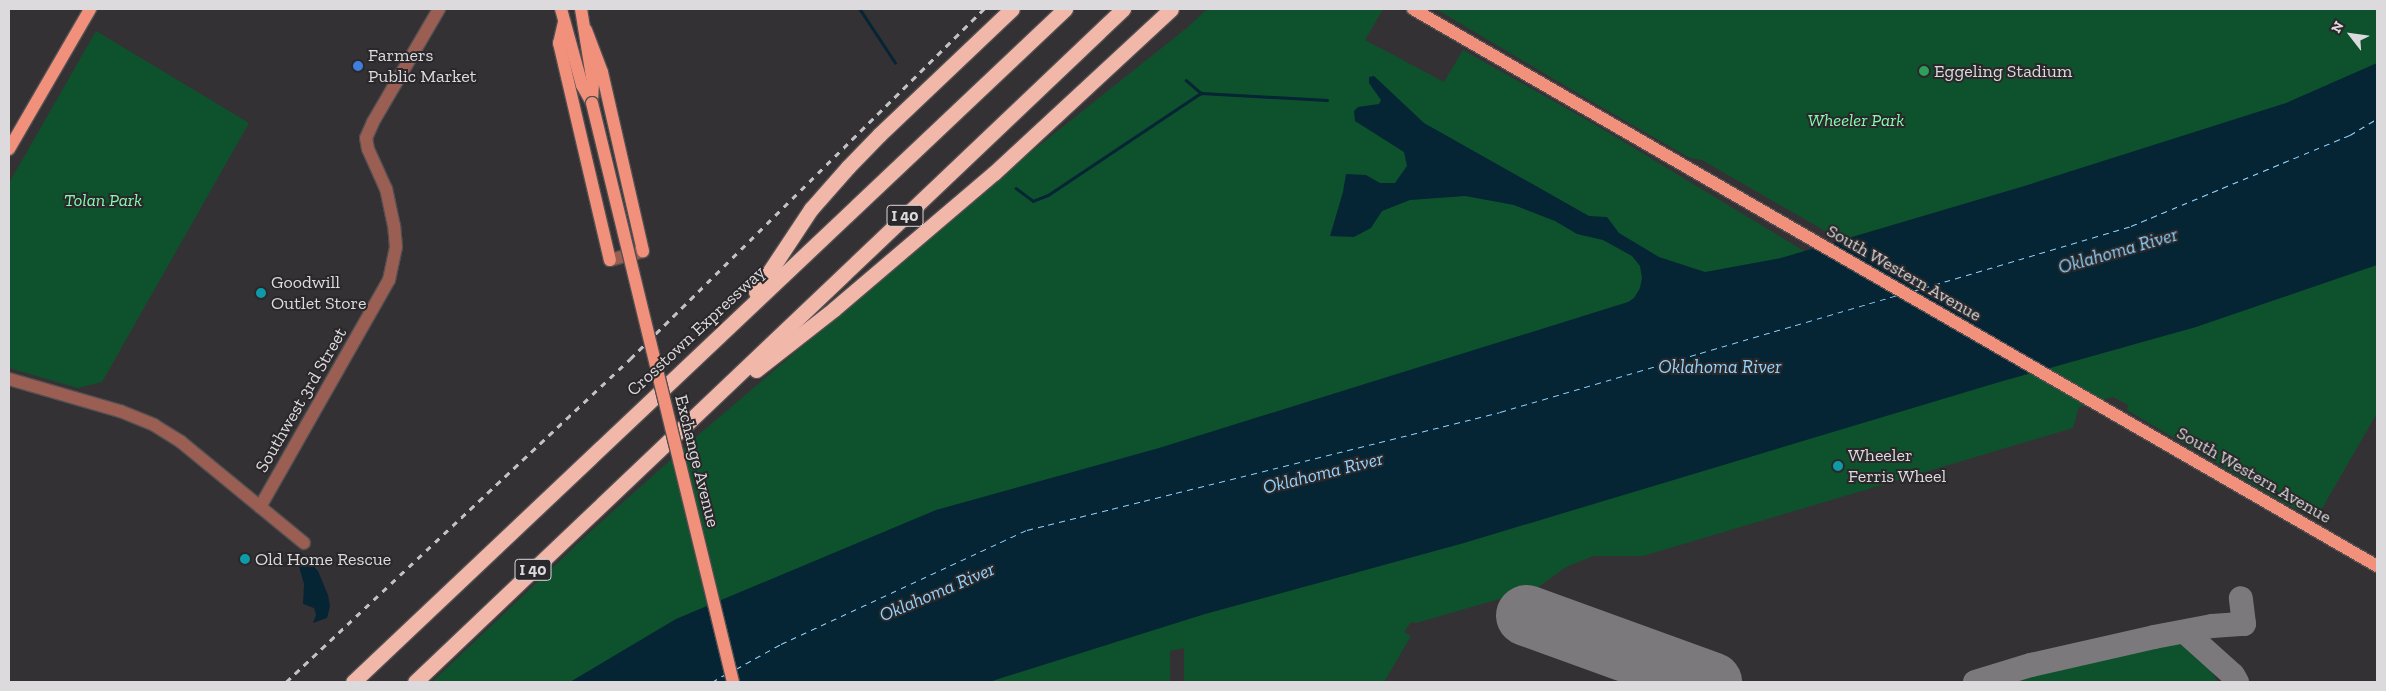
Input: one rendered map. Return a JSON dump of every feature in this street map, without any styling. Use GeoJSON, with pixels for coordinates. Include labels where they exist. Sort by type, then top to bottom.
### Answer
{"type":"FeatureCollection","features":[{"type":"Feature","properties":{"kind":"highway"},"geometry":{"type":"LineString","coordinates":[[743,311],[811,209],[878,135],[1012,9]]}},
{"type":"Feature","properties":{"kind":"highway","name":"Crosstown Expressway"},"geometry":{"type":"LineString","coordinates":[[353,682],[743,311],[831,231],[1065,9]]}},
{"type":"Feature","properties":{"kind":"highway","name":"I 40"},"geometry":{"type":"LineString","coordinates":[[415,682],[1123,9]]}},
{"type":"Feature","properties":{"kind":"highway"},"geometry":{"type":"LineString","coordinates":[[687,423],[834,310],[941,219],[1048,126],[1171,9]]}},
{"type":"Feature","properties":{"kind":"main road"},"geometry":{"type":"LineString","coordinates":[[9,149],[90,9]]}},
{"type":"Feature","properties":{"kind":"main road","name":"Exchange Avenue"},"geometry":{"type":"LineString","coordinates":[[561,9],[582,85],[592,103],[733,682]]}},
{"type":"Feature","properties":{"kind":"main road","name":"Exchange Avenue"},"geometry":{"type":"LineString","coordinates":[[581,9],[594,83],[592,103]]}},
{"type":"Feature","properties":{"kind":"main road","name":"South Western Avenue"},"geometry":{"type":"LineString","coordinates":[[1413,9],[2377,566]]}},
{"type":"Feature","properties":{"kind":"main road"},"geometry":{"type":"LineString","coordinates":[[564,22],[559,43],[610,260]]}},
{"type":"Feature","properties":{"kind":"main road"},"geometry":{"type":"LineString","coordinates":[[586,30],[602,72],[643,251]]}},
{"type":"Feature","properties":{"kind":"street","name":"Southwest 3rd Street"},"geometry":{"type":"LineString","coordinates":[[260,507],[389,280],[396,247],[394,226],[386,189],[368,149],[366,138],[435,10]]}},
{"type":"Feature","properties":{"kind":"street"},"geometry":{"type":"LineString","coordinates":[[610,260],[643,251]]}},
{"type":"Feature","properties":{"kind":"street"},"geometry":{"type":"LineString","coordinates":[[9,379],[110,408],[154,425],[181,442],[304,543]]}},
{"type":"Feature","properties":{"kind":"green space","name":"Wheeler Park"},"geometry":{"type":"Polygon","coordinates":[[[1207,9],[1383,9],[1365,40],[1444,82],[1463,50],[1599,127],[1804,251],[1841,240],[1702,160],[1690,158],[1436,9],[2377,9],[2377,413],[2316,519],[2286,504],[2127,410],[2128,405],[2113,397],[2079,407],[2073,428],[1643,556],[1593,556],[1566,567],[1537,588],[1416,623],[1411,622],[1404,632],[1411,636],[1384,682],[1184,682],[1184,648],[1170,651],[1170,682],[432,682],[592,530],[703,431],[1011,168],[1188,27],[1207,9]]]}},
{"type":"Feature","properties":{"kind":"green space","name":"Tolan Park"},"geometry":{"type":"Polygon","coordinates":[[[96,31],[249,123],[102,382],[78,388],[9,368],[9,183],[96,31]]]}},
{"type":"Feature","properties":{"kind":"green space"},"geometry":{"type":"Polygon","coordinates":[[[2181,640],[2193,643],[2218,682],[2012,682],[2042,671],[2181,640]]]}},
{"type":"Feature","properties":{"kind":"water","name":"Oklahoma River"},"geometry":{"type":"Polygon","coordinates":[[[2377,63],[2377,265],[2196,327],[1996,383],[1464,543],[1205,614],[989,682],[570,682],[676,619],[936,510],[1159,448],[1628,302],[1634,298],[1640,288],[1642,278],[1640,266],[1632,256],[1603,240],[1577,234],[1555,221],[1514,205],[1465,196],[1410,200],[1382,211],[1371,228],[1354,237],[1330,236],[1343,192],[1346,174],[1366,175],[1380,183],[1395,183],[1407,166],[1404,152],[1355,121],[1354,111],[1358,107],[1379,104],[1381,100],[1369,83],[1369,77],[1374,76],[1424,123],[1589,216],[1607,217],[1619,233],[1659,257],[1705,272],[1781,258],[2021,187],[2286,103],[2377,63]]]}},
{"type":"Feature","properties":{"kind":"water"},"geometry":{"type":"Polygon","coordinates":[[[302,554],[318,571],[328,595],[330,606],[327,618],[313,623],[316,615],[314,608],[303,604],[304,584],[297,559],[302,554]]]}},
{"type":"Feature","properties":{"kind":"waterway"},"geometry":{"type":"LineString","coordinates":[[860,9],[895,62]]}},
{"type":"Feature","properties":{"kind":"waterway"},"geometry":{"type":"LineString","coordinates":[[1186,80],[1201,93],[1327,100]]}},
{"type":"Feature","properties":{"kind":"waterway"},"geometry":{"type":"LineString","coordinates":[[1016,188],[1033,201],[1048,195],[1201,93]]}},
{"type":"Feature","properties":{"kind":"ferry route"},"geometry":{"type":"LineString","coordinates":[[1913,291],[2131,226],[2350,135],[2377,119]]}},
{"type":"Feature","properties":{"kind":"ferry route"},"geometry":{"type":"LineString","coordinates":[[736,669],[781,644],[1027,530],[1500,412],[1897,295]]}},
{"type":"Feature","properties":{"kind":"ferry route"},"geometry":{"type":"LineString","coordinates":[[712,682],[724,675]]}},
{"type":"Feature","properties":{"kind":"taxiway"},"geometry":{"type":"LineString","coordinates":[[1975,682],[2031,665],[2154,637],[2212,626],[2244,624],[2241,598]]}},
{"type":"Feature","properties":{"kind":"taxiway"},"geometry":{"type":"LineString","coordinates":[[2185,632],[2233,675],[2237,682]]}},
{"type":"Feature","properties":{"kind":"runway"},"geometry":{"type":"LineString","coordinates":[[1526,615],[1711,682]]}},
{"type":"Feature","properties":{"kind":"railway"},"geometry":{"type":"LineString","coordinates":[[286,682],[630,359],[984,9]]}},
{"type":"Feature","properties":{"kind":"place","name":"Farmers Public Market"},"geometry":{"type":"Point","coordinates":[358,66]}},
{"type":"Feature","properties":{"kind":"place","name":"Eggeling Stadium"},"geometry":{"type":"Point","coordinates":[1924,71]}},
{"type":"Feature","properties":{"kind":"place","name":"Goodwill Outlet Store"},"geometry":{"type":"Point","coordinates":[261,293]}},
{"type":"Feature","properties":{"kind":"place","name":"Wheeler Ferris Wheel"},"geometry":{"type":"Point","coordinates":[1838,466]}},
{"type":"Feature","properties":{"kind":"place","name":"Old Home Rescue"},"geometry":{"type":"Point","coordinates":[245,559]}}]}
